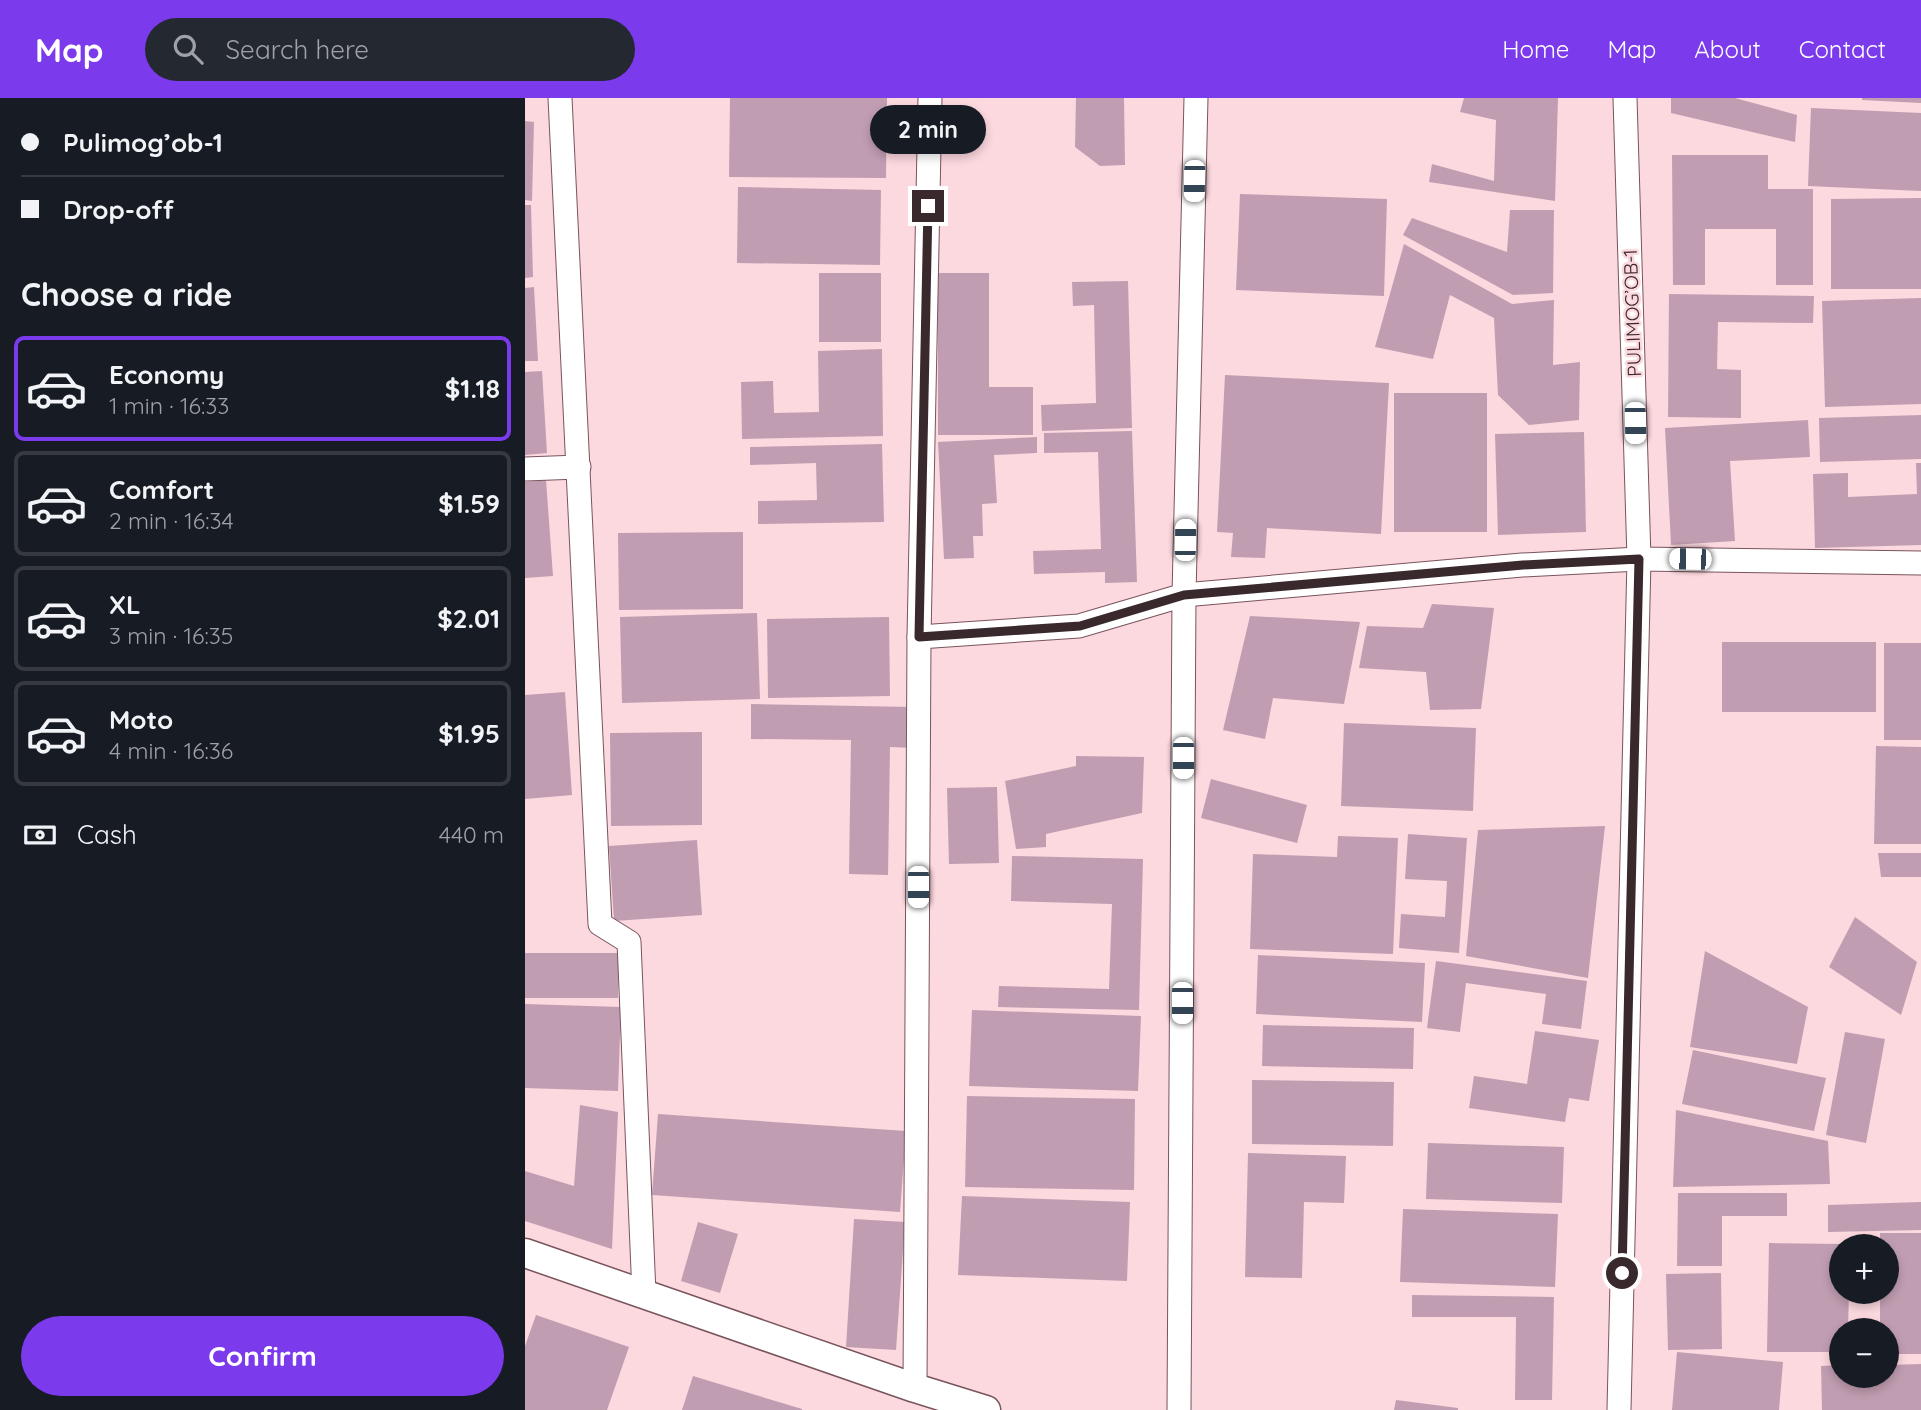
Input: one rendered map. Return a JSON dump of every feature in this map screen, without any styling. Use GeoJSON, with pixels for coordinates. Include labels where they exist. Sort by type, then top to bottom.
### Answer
{"type":"FeatureCollection","features":[{"type":"Feature","properties":{"kind":"street"},"geometry":{"type":"LineString","coordinates":[[560,98],[600,924],[629,942],[644,1294]]}},
{"type":"Feature","properties":{"kind":"street"},"geometry":{"type":"LineString","coordinates":[[915,1388],[919,637],[930,98]]}},
{"type":"Feature","properties":{"kind":"street"},"geometry":{"type":"LineString","coordinates":[[1179,1410],[1184,595],[1196,98]]}},
{"type":"Feature","properties":{"kind":"street","name":"PULIMOG’OB-1"},"geometry":{"type":"LineString","coordinates":[[1619,1410],[1639,559],[1625,98]]}},
{"type":"Feature","properties":{"kind":"street"},"geometry":{"type":"LineString","coordinates":[[525,469],[579,467]]}},
{"type":"Feature","properties":{"kind":"street"},"geometry":{"type":"LineString","coordinates":[[919,637],[1080,626],[1184,595],[1523,565],[1639,559],[1921,563]]}},
{"type":"Feature","properties":{"kind":"street"},"geometry":{"type":"LineString","coordinates":[[525,1253],[986,1410]]}},
{"type":"Feature","properties":{"kind":"building"},"geometry":{"type":"Polygon","coordinates":[[[730,98],[887,98],[886,178],[729,177],[730,98]]]}},
{"type":"Feature","properties":{"kind":"building"},"geometry":{"type":"Polygon","coordinates":[[[1076,98],[1124,98],[1125,165],[1100,166],[1075,147],[1076,98]]]}},
{"type":"Feature","properties":{"kind":"building"},"geometry":{"type":"Polygon","coordinates":[[[1464,98],[1558,98],[1555,201],[1429,182],[1432,164],[1494,181],[1496,120],[1460,112],[1464,98]]]}},
{"type":"Feature","properties":{"kind":"building"},"geometry":{"type":"Polygon","coordinates":[[[1671,98],[1735,98],[1797,115],[1795,142],[1671,113],[1671,98]]]}},
{"type":"Feature","properties":{"kind":"building"},"geometry":{"type":"Polygon","coordinates":[[[1921,98],[1921,103],[1862,100],[1921,98]]]}},
{"type":"Feature","properties":{"kind":"building"},"geometry":{"type":"Polygon","coordinates":[[[1811,108],[1921,113],[1921,191],[1808,186],[1811,108]]]}},
{"type":"Feature","properties":{"kind":"building"},"geometry":{"type":"Polygon","coordinates":[[[525,121],[534,122],[532,201],[525,200],[525,121]]]}},
{"type":"Feature","properties":{"kind":"building"},"geometry":{"type":"Polygon","coordinates":[[[1672,155],[1768,155],[1768,189],[1813,189],[1813,285],[1776,285],[1776,229],[1705,229],[1705,285],[1673,285],[1672,155]]]}},
{"type":"Feature","properties":{"kind":"building"},"geometry":{"type":"Polygon","coordinates":[[[738,187],[881,190],[880,265],[737,263],[738,187]]]}},
{"type":"Feature","properties":{"kind":"building"},"geometry":{"type":"Polygon","coordinates":[[[1240,194],[1387,199],[1384,296],[1236,290],[1240,194]]]}},
{"type":"Feature","properties":{"kind":"building"},"geometry":{"type":"Polygon","coordinates":[[[1921,198],[1921,289],[1831,289],[1831,199],[1921,198]]]}},
{"type":"Feature","properties":{"kind":"building"},"geometry":{"type":"Polygon","coordinates":[[[525,205],[531,205],[533,277],[525,278],[525,205]]]}},
{"type":"Feature","properties":{"kind":"building"},"geometry":{"type":"Polygon","coordinates":[[[1510,210],[1554,210],[1553,293],[1513,295],[1403,235],[1412,218],[1507,252],[1510,210]]]}},
{"type":"Feature","properties":{"kind":"building"},"geometry":{"type":"Polygon","coordinates":[[[1404,244],[1512,304],[1554,300],[1553,365],[1580,362],[1579,420],[1529,425],[1498,395],[1494,318],[1450,295],[1433,359],[1375,347],[1404,244]]]}},
{"type":"Feature","properties":{"kind":"building"},"geometry":{"type":"Polygon","coordinates":[[[819,273],[881,273],[881,342],[819,342],[819,273]]]}},
{"type":"Feature","properties":{"kind":"building"},"geometry":{"type":"Polygon","coordinates":[[[938,273],[989,273],[989,387],[1033,387],[1033,435],[938,435],[938,273]]]}},
{"type":"Feature","properties":{"kind":"building"},"geometry":{"type":"Polygon","coordinates":[[[1128,281],[1132,428],[1042,431],[1041,405],[1096,403],[1094,305],[1073,306],[1072,282],[1128,281]]]}},
{"type":"Feature","properties":{"kind":"building"},"geometry":{"type":"Polygon","coordinates":[[[534,287],[538,361],[525,361],[525,288],[534,287]]]}},
{"type":"Feature","properties":{"kind":"building"},"geometry":{"type":"Polygon","coordinates":[[[1669,294],[1814,296],[1813,323],[1718,322],[1717,369],[1741,370],[1741,418],[1668,417],[1669,294]]]}},
{"type":"Feature","properties":{"kind":"building"},"geometry":{"type":"Polygon","coordinates":[[[1921,298],[1921,404],[1825,407],[1822,301],[1921,298]]]}},
{"type":"Feature","properties":{"kind":"building"},"geometry":{"type":"Polygon","coordinates":[[[882,349],[883,436],[742,439],[741,382],[773,381],[774,413],[819,412],[818,351],[882,349]]]}},
{"type":"Feature","properties":{"kind":"building"},"geometry":{"type":"Polygon","coordinates":[[[542,371],[547,453],[525,455],[525,372],[542,371]]]}},
{"type":"Feature","properties":{"kind":"building"},"geometry":{"type":"Polygon","coordinates":[[[1225,375],[1389,383],[1381,534],[1267,528],[1265,558],[1231,557],[1233,533],[1217,532],[1225,375]]]}},
{"type":"Feature","properties":{"kind":"building"},"geometry":{"type":"Polygon","coordinates":[[[1394,393],[1487,393],[1487,532],[1394,532],[1394,393]]]}},
{"type":"Feature","properties":{"kind":"building"},"geometry":{"type":"Polygon","coordinates":[[[1921,415],[1921,459],[1820,462],[1819,418],[1921,415]]]}},
{"type":"Feature","properties":{"kind":"building"},"geometry":{"type":"Polygon","coordinates":[[[1808,420],[1810,457],[1730,461],[1735,541],[1671,545],[1665,428],[1808,420]]]}},
{"type":"Feature","properties":{"kind":"building"},"geometry":{"type":"Polygon","coordinates":[[[1132,431],[1137,582],[1105,583],[1105,572],[1034,574],[1033,551],[1101,549],[1098,452],[1044,453],[1044,433],[1132,431]]]}},
{"type":"Feature","properties":{"kind":"building"},"geometry":{"type":"Polygon","coordinates":[[[1584,432],[1586,532],[1498,535],[1495,434],[1584,432]]]}},
{"type":"Feature","properties":{"kind":"building"},"geometry":{"type":"Polygon","coordinates":[[[1037,437],[1037,453],[994,455],[997,503],[982,504],[983,536],[973,536],[974,558],[944,559],[938,442],[1037,437]]]}},
{"type":"Feature","properties":{"kind":"building"},"geometry":{"type":"Polygon","coordinates":[[[882,444],[884,522],[758,524],[758,501],[817,500],[816,463],[750,465],[750,447],[882,444]]]}},
{"type":"Feature","properties":{"kind":"building"},"geometry":{"type":"Polygon","coordinates":[[[1916,463],[1921,463],[1921,545],[1815,548],[1813,474],[1848,473],[1848,497],[1917,494],[1916,463]]]}},
{"type":"Feature","properties":{"kind":"building"},"geometry":{"type":"Polygon","coordinates":[[[546,480],[553,576],[525,578],[525,482],[546,480]]]}},
{"type":"Feature","properties":{"kind":"building"},"geometry":{"type":"Polygon","coordinates":[[[743,532],[743,609],[619,610],[618,533],[743,532]]]}},
{"type":"Feature","properties":{"kind":"building"},"geometry":{"type":"Polygon","coordinates":[[[1432,604],[1494,608],[1481,709],[1430,710],[1426,672],[1359,668],[1367,626],[1423,628],[1432,604]]]}},
{"type":"Feature","properties":{"kind":"building"},"geometry":{"type":"Polygon","coordinates":[[[757,613],[760,699],[622,703],[620,617],[757,613]]]}},
{"type":"Feature","properties":{"kind":"building"},"geometry":{"type":"Polygon","coordinates":[[[1250,616],[1360,622],[1344,704],[1273,698],[1265,739],[1223,730],[1250,616]]]}},
{"type":"Feature","properties":{"kind":"building"},"geometry":{"type":"Polygon","coordinates":[[[889,617],[890,696],[768,698],[767,619],[889,617]]]}},
{"type":"Feature","properties":{"kind":"building"},"geometry":{"type":"Polygon","coordinates":[[[1722,642],[1876,642],[1876,712],[1722,712],[1722,642]]]}},
{"type":"Feature","properties":{"kind":"building"},"geometry":{"type":"Polygon","coordinates":[[[1884,643],[1921,643],[1921,740],[1884,740],[1884,643]]]}},
{"type":"Feature","properties":{"kind":"building"},"geometry":{"type":"Polygon","coordinates":[[[565,692],[572,795],[525,799],[525,695],[565,692]]]}},
{"type":"Feature","properties":{"kind":"building"},"geometry":{"type":"Polygon","coordinates":[[[751,704],[913,707],[913,748],[890,747],[888,875],[849,874],[851,740],[751,739],[751,704]]]}},
{"type":"Feature","properties":{"kind":"building"},"geometry":{"type":"Polygon","coordinates":[[[1344,723],[1476,728],[1473,811],[1341,806],[1344,723]]]}},
{"type":"Feature","properties":{"kind":"building"},"geometry":{"type":"Polygon","coordinates":[[[702,732],[702,825],[611,826],[610,733],[702,732]]]}},
{"type":"Feature","properties":{"kind":"building"},"geometry":{"type":"Polygon","coordinates":[[[1876,746],[1921,747],[1921,844],[1874,844],[1876,746]]]}},
{"type":"Feature","properties":{"kind":"building"},"geometry":{"type":"Polygon","coordinates":[[[1076,756],[1144,757],[1142,813],[1046,834],[1046,847],[1016,849],[1005,781],[1076,766],[1076,756]]]}},
{"type":"Feature","properties":{"kind":"building"},"geometry":{"type":"Polygon","coordinates":[[[1211,779],[1307,805],[1297,843],[1201,818],[1211,779]]]}},
{"type":"Feature","properties":{"kind":"building"},"geometry":{"type":"Polygon","coordinates":[[[997,787],[999,863],[949,864],[947,788],[997,787]]]}},
{"type":"Feature","properties":{"kind":"building"},"geometry":{"type":"Polygon","coordinates":[[[1605,826],[1588,978],[1466,956],[1478,830],[1605,826]]]}},
{"type":"Feature","properties":{"kind":"building"},"geometry":{"type":"Polygon","coordinates":[[[1408,834],[1467,838],[1459,953],[1399,948],[1401,914],[1445,917],[1447,881],[1405,879],[1408,834]]]}},
{"type":"Feature","properties":{"kind":"building"},"geometry":{"type":"Polygon","coordinates":[[[1338,836],[1398,838],[1393,954],[1250,949],[1253,854],[1337,857],[1338,836]]]}},
{"type":"Feature","properties":{"kind":"building"},"geometry":{"type":"Polygon","coordinates":[[[697,840],[702,915],[614,921],[609,846],[697,840]]]}},
{"type":"Feature","properties":{"kind":"building"},"geometry":{"type":"Polygon","coordinates":[[[1878,853],[1921,853],[1921,877],[1881,877],[1878,853]]]}},
{"type":"Feature","properties":{"kind":"building"},"geometry":{"type":"Polygon","coordinates":[[[1012,856],[1143,859],[1139,1010],[998,1007],[999,986],[1109,989],[1112,904],[1011,901],[1012,856]]]}},
{"type":"Feature","properties":{"kind":"building"},"geometry":{"type":"Polygon","coordinates":[[[1855,917],[1917,962],[1901,1015],[1829,967],[1855,917]]]}},
{"type":"Feature","properties":{"kind":"building"},"geometry":{"type":"Polygon","coordinates":[[[1705,951],[1808,1007],[1797,1064],[1690,1047],[1705,951]]]}},
{"type":"Feature","properties":{"kind":"building"},"geometry":{"type":"Polygon","coordinates":[[[525,953],[618,953],[618,998],[525,998],[525,953]]]}},
{"type":"Feature","properties":{"kind":"building"},"geometry":{"type":"Polygon","coordinates":[[[1258,955],[1425,963],[1422,1022],[1256,1014],[1258,955]]]}},
{"type":"Feature","properties":{"kind":"building"},"geometry":{"type":"Polygon","coordinates":[[[1436,961],[1587,981],[1581,1029],[1542,1024],[1546,994],[1466,983],[1460,1032],[1427,1028],[1436,961]]]}},
{"type":"Feature","properties":{"kind":"building"},"geometry":{"type":"Polygon","coordinates":[[[525,1004],[621,1007],[618,1091],[525,1088],[525,1004]]]}},
{"type":"Feature","properties":{"kind":"building"},"geometry":{"type":"Polygon","coordinates":[[[972,1010],[1141,1016],[1138,1091],[969,1086],[972,1010]]]}},
{"type":"Feature","properties":{"kind":"building"},"geometry":{"type":"Polygon","coordinates":[[[1263,1025],[1414,1028],[1413,1069],[1262,1066],[1263,1025]]]}},
{"type":"Feature","properties":{"kind":"building"},"geometry":{"type":"Polygon","coordinates":[[[1535,1031],[1599,1040],[1589,1101],[1569,1098],[1565,1122],[1469,1108],[1474,1076],[1527,1084],[1535,1031]]]}},
{"type":"Feature","properties":{"kind":"building"},"geometry":{"type":"Polygon","coordinates":[[[1845,1032],[1885,1039],[1866,1143],[1826,1135],[1845,1032]]]}},
{"type":"Feature","properties":{"kind":"building"},"geometry":{"type":"Polygon","coordinates":[[[1693,1050],[1826,1078],[1814,1131],[1682,1104],[1693,1050]]]}},
{"type":"Feature","properties":{"kind":"building"},"geometry":{"type":"Polygon","coordinates":[[[1252,1080],[1394,1082],[1393,1146],[1252,1144],[1252,1080]]]}},
{"type":"Feature","properties":{"kind":"building"},"geometry":{"type":"Polygon","coordinates":[[[967,1096],[1135,1099],[1134,1190],[965,1187],[967,1096]]]}},
{"type":"Feature","properties":{"kind":"building"},"geometry":{"type":"Polygon","coordinates":[[[580,1105],[618,1112],[612,1249],[525,1221],[525,1171],[574,1186],[580,1105]]]}},
{"type":"Feature","properties":{"kind":"building"},"geometry":{"type":"Polygon","coordinates":[[[1676,1110],[1828,1141],[1830,1184],[1673,1187],[1676,1110]]]}},
{"type":"Feature","properties":{"kind":"building"},"geometry":{"type":"Polygon","coordinates":[[[658,1114],[906,1131],[900,1212],[652,1195],[658,1114]]]}},
{"type":"Feature","properties":{"kind":"building"},"geometry":{"type":"Polygon","coordinates":[[[1428,1143],[1564,1147],[1562,1203],[1426,1199],[1428,1143]]]}},
{"type":"Feature","properties":{"kind":"building"},"geometry":{"type":"Polygon","coordinates":[[[1248,1153],[1346,1156],[1344,1203],[1304,1202],[1302,1278],[1245,1277],[1248,1153]]]}},
{"type":"Feature","properties":{"kind":"building"},"geometry":{"type":"Polygon","coordinates":[[[1678,1193],[1787,1193],[1787,1216],[1722,1216],[1722,1266],[1677,1266],[1678,1193]]]}},
{"type":"Feature","properties":{"kind":"building"},"geometry":{"type":"Polygon","coordinates":[[[962,1196],[1130,1202],[1127,1281],[958,1275],[962,1196]]]}},
{"type":"Feature","properties":{"kind":"building"},"geometry":{"type":"Polygon","coordinates":[[[1921,1202],[1921,1230],[1828,1232],[1828,1205],[1921,1202]]]}},
{"type":"Feature","properties":{"kind":"building"},"geometry":{"type":"Polygon","coordinates":[[[1403,1209],[1558,1214],[1555,1287],[1400,1282],[1403,1209]]]}},
{"type":"Feature","properties":{"kind":"building"},"geometry":{"type":"Polygon","coordinates":[[[854,1219],[905,1222],[896,1350],[846,1347],[854,1219]]]}},
{"type":"Feature","properties":{"kind":"building"},"geometry":{"type":"Polygon","coordinates":[[[698,1222],[738,1234],[720,1293],[681,1281],[698,1222]]]}},
{"type":"Feature","properties":{"kind":"building"},"geometry":{"type":"Polygon","coordinates":[[[1921,1233],[1921,1354],[1899,1354],[1899,1318],[1880,1318],[1880,1304],[1899,1304],[1899,1234],[1880,1234],[1921,1233]]]}},
{"type":"Feature","properties":{"kind":"building"},"geometry":{"type":"Polygon","coordinates":[[[1769,1243],[1829,1244],[1829,1304],[1849,1304],[1848,1318],[1829,1318],[1829,1352],[1767,1352],[1769,1243]]]}},
{"type":"Feature","properties":{"kind":"building"},"geometry":{"type":"Polygon","coordinates":[[[1721,1273],[1722,1349],[1668,1350],[1666,1274],[1721,1273]]]}},
{"type":"Feature","properties":{"kind":"building"},"geometry":{"type":"Polygon","coordinates":[[[1412,1295],[1554,1297],[1552,1400],[1515,1400],[1516,1317],[1412,1317],[1412,1295]]]}},
{"type":"Feature","properties":{"kind":"building"},"geometry":{"type":"Polygon","coordinates":[[[536,1315],[629,1347],[607,1410],[525,1410],[525,1346],[536,1315]]]}},
{"type":"Feature","properties":{"kind":"building"},"geometry":{"type":"Polygon","coordinates":[[[1677,1352],[1783,1362],[1779,1410],[1672,1410],[1677,1352]]]}},
{"type":"Feature","properties":{"kind":"building"},"geometry":{"type":"Polygon","coordinates":[[[1921,1364],[1921,1410],[1822,1410],[1821,1366],[1829,1366],[1829,1388],[1899,1388],[1899,1365],[1921,1364]]]}},
{"type":"Feature","properties":{"kind":"building"},"geometry":{"type":"Polygon","coordinates":[[[693,1376],[802,1409],[802,1410],[682,1410],[693,1376]]]}},
{"type":"Feature","properties":{"kind":"building"},"geometry":{"type":"Polygon","coordinates":[[[1396,1400],[1458,1408],[1458,1410],[1394,1410],[1396,1400]]]}},
{"type":"Feature","properties":{"kind":"route"},"geometry":{"type":"LineString","coordinates":[[928,206],[919,637],[1080,626],[1184,595],[1523,565],[1639,559],[1622,1273]]}}]}
